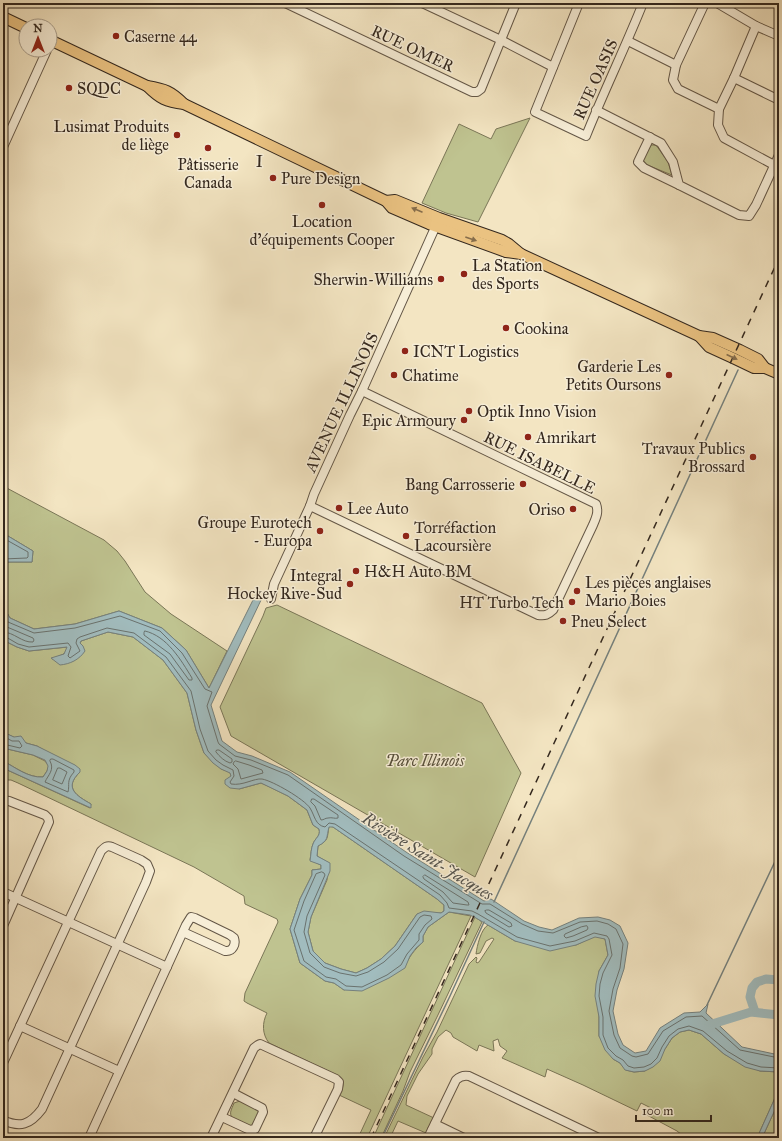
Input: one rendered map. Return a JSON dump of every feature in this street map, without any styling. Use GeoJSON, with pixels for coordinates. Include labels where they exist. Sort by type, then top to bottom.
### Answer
{"type":"FeatureCollection","features":[{"type":"Feature","properties":{"kind":"main road"},"geometry":{"type":"LineString","coordinates":[[3,17],[18,24]]}},
{"type":"Feature","properties":{"kind":"main road"},"geometry":{"type":"LineString","coordinates":[[58,45],[147,86],[161,88],[168,91],[174,94],[184,104],[386,201],[392,208],[509,244],[521,254],[699,336],[714,338],[740,350],[758,359],[765,368],[779,374]]}},
{"type":"Feature","properties":{"kind":"street","name":"RUE OMER"},"geometry":{"type":"LineString","coordinates":[[285,3],[472,92],[477,92],[480,89],[516,3]]}},
{"type":"Feature","properties":{"kind":"street"},"geometry":{"type":"LineString","coordinates":[[422,3],[553,66],[579,3]]}},
{"type":"Feature","properties":{"kind":"street","name":"RUE OASIS"},"geometry":{"type":"LineString","coordinates":[[553,66],[535,112],[586,136],[596,110],[628,42],[643,3]]}},
{"type":"Feature","properties":{"kind":"street"},"geometry":{"type":"LineString","coordinates":[[705,3],[676,65],[673,80],[678,89],[719,109]]}},
{"type":"Feature","properties":{"kind":"street"},"geometry":{"type":"LineString","coordinates":[[717,3],[756,26],[779,36]]}},
{"type":"Feature","properties":{"kind":"street"},"geometry":{"type":"LineString","coordinates":[[756,26],[719,109],[718,125],[724,138],[774,165]]}},
{"type":"Feature","properties":{"kind":"street"},"geometry":{"type":"LineString","coordinates":[[628,42],[676,65]]}},
{"type":"Feature","properties":{"kind":"street"},"geometry":{"type":"LineString","coordinates":[[3,147],[43,58]]}},
{"type":"Feature","properties":{"kind":"street"},"geometry":{"type":"LineString","coordinates":[[734,78],[779,100]]}},
{"type":"Feature","properties":{"kind":"street"},"geometry":{"type":"LineString","coordinates":[[596,110],[661,143],[673,162],[680,185]]}},
{"type":"Feature","properties":{"kind":"street"},"geometry":{"type":"LineString","coordinates":[[650,137],[638,162],[644,168],[739,215],[749,216],[756,205],[779,154]]}},
{"type":"Feature","properties":{"kind":"street","name":"AVENUE ILLINOIS"},"geometry":{"type":"LineString","coordinates":[[271,599],[274,584],[438,223]]}},
{"type":"Feature","properties":{"kind":"street","name":"RUE ISABELLE"},"geometry":{"type":"LineString","coordinates":[[310,506],[538,615],[544,616],[553,610],[593,525],[597,514],[596,504],[362,391]]}},
{"type":"Feature","properties":{"kind":"street"},"geometry":{"type":"LineString","coordinates":[[3,800],[45,815],[49,822],[3,926]]}},
{"type":"Feature","properties":{"kind":"street"},"geometry":{"type":"LineString","coordinates":[[3,1063],[101,851],[105,847],[112,847],[147,864],[150,871],[42,1110],[29,1122],[21,1125],[3,1120]]}},
{"type":"Feature","properties":{"kind":"street"},"geometry":{"type":"LineString","coordinates":[[3,892],[167,967]]}},
{"type":"Feature","properties":{"kind":"street"},"geometry":{"type":"LineString","coordinates":[[89,1138],[119,1071],[167,967],[183,932],[189,919],[193,917],[233,936],[235,943],[232,950],[225,952],[183,932]]}},
{"type":"Feature","properties":{"kind":"street"},"geometry":{"type":"LineString","coordinates":[[20,1026],[119,1071]]}},
{"type":"Feature","properties":{"kind":"street"},"geometry":{"type":"LineString","coordinates":[[211,1138],[254,1048],[260,1044],[336,1079],[339,1082],[338,1089],[314,1138]]}},
{"type":"Feature","properties":{"kind":"street"},"geometry":{"type":"LineString","coordinates":[[428,1138],[456,1080],[460,1076],[466,1076],[599,1138]]}},
{"type":"Feature","properties":{"kind":"street"},"geometry":{"type":"LineString","coordinates":[[222,1117],[250,1130],[257,1127],[264,1112],[262,1108],[233,1093]]}},
{"type":"Feature","properties":{"kind":"street"},"geometry":{"type":"LineString","coordinates":[[434,1127],[450,1138]]}},
{"type":"Feature","properties":{"kind":"street"},"geometry":{"type":"LineString","coordinates":[[434,1127],[464,1138]]}},
{"type":"Feature","properties":{"kind":"green space"},"geometry":{"type":"Polygon","coordinates":[[[530,118],[478,222],[446,213],[422,203],[459,124],[491,139],[496,129],[530,118]]]}},
{"type":"Feature","properties":{"kind":"green space"},"geometry":{"type":"Polygon","coordinates":[[[650,145],[656,145],[668,162],[672,175],[647,165],[643,160],[650,145]]]}},
{"type":"Feature","properties":{"kind":"green space"},"geometry":{"type":"Polygon","coordinates":[[[3,486],[104,540],[117,551],[125,561],[145,592],[171,614],[227,651],[209,688],[186,650],[162,628],[119,611],[75,624],[34,629],[10,618],[3,606],[3,562],[32,562],[33,551],[3,533],[3,486]]]}},
{"type":"Feature","properties":{"kind":"green space","name":"Parc Illinois"},"geometry":{"type":"Polygon","coordinates":[[[277,605],[482,703],[521,773],[475,877],[231,736],[220,707],[266,608],[277,605]]]}},
{"type":"Feature","properties":{"kind":"green space"},"geometry":{"type":"Polygon","coordinates":[[[108,632],[133,637],[163,660],[187,693],[196,730],[204,753],[221,769],[230,772],[239,789],[261,783],[288,796],[307,810],[313,825],[319,829],[319,835],[312,846],[310,860],[321,865],[321,869],[312,870],[312,875],[300,899],[290,929],[300,963],[325,981],[334,983],[344,990],[404,968],[412,954],[423,942],[423,936],[428,927],[449,912],[471,916],[367,1138],[358,1138],[371,1110],[339,1095],[343,1087],[343,1081],[339,1076],[269,1043],[265,1036],[264,1028],[264,1021],[267,1013],[244,1001],[245,993],[278,922],[277,919],[245,904],[244,896],[194,867],[18,783],[8,780],[4,775],[3,768],[90,808],[91,804],[77,795],[72,787],[75,778],[80,772],[37,746],[26,743],[3,732],[3,640],[29,651],[68,647],[64,654],[83,646],[80,643],[81,641],[108,632]]]}},
{"type":"Feature","properties":{"kind":"green space"},"geometry":{"type":"Polygon","coordinates":[[[3,748],[33,755],[45,761],[49,766],[47,771],[43,777],[32,776],[22,772],[3,761],[3,748]]]}},
{"type":"Feature","properties":{"kind":"green space"},"geometry":{"type":"Polygon","coordinates":[[[329,826],[333,827],[444,905],[444,911],[441,913],[417,914],[395,946],[381,959],[356,973],[325,963],[313,951],[308,932],[311,917],[327,880],[329,863],[317,856],[318,846],[327,838],[329,826]]]}},
{"type":"Feature","properties":{"kind":"green space"},"geometry":{"type":"Polygon","coordinates":[[[475,917],[482,922],[410,1072],[403,1091],[381,1138],[373,1138],[475,917]]]}},
{"type":"Feature","properties":{"kind":"green space"},"geometry":{"type":"Polygon","coordinates":[[[488,925],[515,941],[576,945],[595,936],[605,939],[608,955],[599,971],[599,1036],[613,1059],[620,1063],[626,1070],[634,1072],[645,1071],[665,1049],[672,1038],[680,1032],[689,1030],[701,1034],[724,1054],[760,1071],[779,1072],[779,1089],[757,1138],[686,1138],[677,1131],[647,1115],[651,1108],[641,1103],[637,1111],[547,1069],[545,1077],[502,1058],[507,1051],[500,1046],[498,1039],[493,1041],[494,1051],[479,1045],[477,1051],[453,1037],[451,1033],[446,1030],[438,1037],[432,1049],[432,1054],[418,1074],[407,1096],[406,1105],[434,1118],[426,1133],[398,1121],[390,1138],[384,1138],[469,964],[476,957],[476,962],[479,962],[494,939],[492,938],[486,941],[480,953],[476,954],[481,934],[488,925]]]}},
{"type":"Feature","properties":{"kind":"green space"},"geometry":{"type":"Polygon","coordinates":[[[240,1101],[258,1109],[259,1115],[251,1127],[233,1119],[231,1115],[234,1103],[240,1101]]]}},
{"type":"Feature","properties":{"kind":"green space"},"geometry":{"type":"Polygon","coordinates":[[[779,1101],[779,1138],[762,1138],[779,1101]]]}},
{"type":"Feature","properties":{"kind":"water"},"geometry":{"type":"Polygon","coordinates":[[[3,533],[33,551],[32,562],[3,562],[3,533]]]}},
{"type":"Feature","properties":{"kind":"water","name":"Rivière Saint-Jacques"},"geometry":{"type":"Polygon","coordinates":[[[256,594],[262,598],[211,705],[222,741],[237,752],[252,756],[290,772],[406,852],[484,901],[491,899],[524,921],[552,930],[579,918],[598,917],[610,920],[620,926],[628,943],[624,969],[617,990],[613,1011],[618,1034],[623,1045],[635,1053],[646,1051],[660,1028],[684,1013],[700,1012],[708,1004],[706,1013],[742,1047],[779,1055],[779,1072],[760,1071],[745,1067],[724,1054],[701,1034],[689,1030],[680,1032],[672,1038],[660,1061],[653,1067],[645,1071],[634,1072],[625,1070],[620,1063],[613,1059],[605,1050],[599,1036],[599,1017],[595,996],[599,971],[608,955],[605,939],[595,937],[576,945],[550,951],[515,941],[470,915],[449,912],[428,927],[423,936],[423,942],[410,956],[405,968],[389,978],[362,991],[344,990],[334,983],[325,981],[300,963],[290,929],[300,899],[312,875],[312,870],[321,869],[321,865],[310,861],[312,846],[319,835],[319,829],[313,825],[307,810],[288,796],[261,783],[239,789],[230,788],[225,784],[225,780],[231,776],[230,773],[213,763],[204,753],[196,730],[187,693],[163,660],[133,637],[108,632],[81,641],[80,643],[85,651],[83,654],[74,661],[60,665],[51,658],[64,654],[67,647],[29,651],[3,640],[3,606],[10,618],[34,629],[75,624],[119,611],[162,628],[186,650],[209,688],[256,594]],[[329,827],[326,840],[318,846],[317,856],[330,863],[330,871],[311,917],[308,932],[313,951],[325,963],[356,973],[381,959],[395,946],[417,914],[424,911],[441,913],[444,911],[444,905],[333,827],[329,827]]]}},
{"type":"Feature","properties":{"kind":"water"},"geometry":{"type":"Polygon","coordinates":[[[3,732],[14,737],[21,736],[26,743],[37,746],[80,769],[80,772],[75,778],[72,787],[77,795],[91,804],[91,808],[3,768],[3,761],[32,776],[43,777],[48,766],[45,760],[33,755],[3,748],[3,732]]]}},
{"type":"Feature","properties":{"kind":"water"},"geometry":{"type":"Polygon","coordinates":[[[779,1089],[779,1101],[762,1138],[757,1138],[779,1089]]]}},
{"type":"Feature","properties":{"kind":"waterway"},"geometry":{"type":"LineString","coordinates":[[494,902],[738,370]]}},
{"type":"Feature","properties":{"kind":"waterway"},"geometry":{"type":"LineString","coordinates":[[707,1005],[779,853]]}},
{"type":"Feature","properties":{"kind":"waterway"},"geometry":{"type":"LineString","coordinates":[[382,1138],[484,922]]}},
{"type":"Feature","properties":{"kind":"waterway"},"geometry":{"type":"LineString","coordinates":[[755,1012],[750,997],[752,988],[757,982],[766,979],[779,980]]}},
{"type":"Feature","properties":{"kind":"waterway"},"geometry":{"type":"LineString","coordinates":[[709,1025],[751,1012],[779,1015]]}},
{"type":"Feature","properties":{"kind":"railway"},"geometry":{"type":"LineString","coordinates":[[371,1138],[779,258]]}},
{"type":"Feature","properties":{"kind":"place","name":"Caserne 44"},"geometry":{"type":"Point","coordinates":[116,36]}},
{"type":"Feature","properties":{"kind":"place","name":"SQDC"},"geometry":{"type":"Point","coordinates":[69,88]}},
{"type":"Feature","properties":{"kind":"place","name":"Lusimat Produits de liège"},"geometry":{"type":"Point","coordinates":[177,135]}},
{"type":"Feature","properties":{"kind":"place","name":"Pâtisserie Canada"},"geometry":{"type":"Point","coordinates":[208,148]}},
{"type":"Feature","properties":{"kind":"place","name":"Pure Design"},"geometry":{"type":"Point","coordinates":[273,178]}},
{"type":"Feature","properties":{"kind":"place","name":"Location d'équipements Cooper"},"geometry":{"type":"Point","coordinates":[322,205]}},
{"type":"Feature","properties":{"kind":"place","name":"La Station des Sports"},"geometry":{"type":"Point","coordinates":[464,274]}},
{"type":"Feature","properties":{"kind":"place","name":"Sherwin-Williams"},"geometry":{"type":"Point","coordinates":[441,279]}},
{"type":"Feature","properties":{"kind":"place","name":"Cookina"},"geometry":{"type":"Point","coordinates":[506,328]}},
{"type":"Feature","properties":{"kind":"place","name":"ICNT Logistics"},"geometry":{"type":"Point","coordinates":[405,351]}},
{"type":"Feature","properties":{"kind":"place","name":"Chatime"},"geometry":{"type":"Point","coordinates":[394,375]}},
{"type":"Feature","properties":{"kind":"place","name":"Garderie Les Petits Oursons"},"geometry":{"type":"Point","coordinates":[669,375]}},
{"type":"Feature","properties":{"kind":"place","name":"Optik Inno Vision"},"geometry":{"type":"Point","coordinates":[469,411]}},
{"type":"Feature","properties":{"kind":"place","name":"Epic Armoury"},"geometry":{"type":"Point","coordinates":[464,420]}},
{"type":"Feature","properties":{"kind":"place","name":"Amrikart"},"geometry":{"type":"Point","coordinates":[528,437]}},
{"type":"Feature","properties":{"kind":"place","name":"Travaux Publics Brossard"},"geometry":{"type":"Point","coordinates":[753,457]}},
{"type":"Feature","properties":{"kind":"place","name":"Bang Carrosserie"},"geometry":{"type":"Point","coordinates":[523,484]}},
{"type":"Feature","properties":{"kind":"place","name":"Lee Auto"},"geometry":{"type":"Point","coordinates":[339,508]}},
{"type":"Feature","properties":{"kind":"place","name":"Oriso"},"geometry":{"type":"Point","coordinates":[573,509]}},
{"type":"Feature","properties":{"kind":"place","name":"Groupe Eurotech - Europa"},"geometry":{"type":"Point","coordinates":[320,531]}},
{"type":"Feature","properties":{"kind":"place","name":"Torréfaction Lacoursière"},"geometry":{"type":"Point","coordinates":[406,536]}},
{"type":"Feature","properties":{"kind":"place","name":"H&H Auto BM"},"geometry":{"type":"Point","coordinates":[356,571]}},
{"type":"Feature","properties":{"kind":"place","name":"Integral Hockey Rive-Sud"},"geometry":{"type":"Point","coordinates":[350,584]}},
{"type":"Feature","properties":{"kind":"place","name":"Les pièces anglaises Mario Boies"},"geometry":{"type":"Point","coordinates":[577,591]}},
{"type":"Feature","properties":{"kind":"place","name":"HT Turbo Tech"},"geometry":{"type":"Point","coordinates":[572,602]}},
{"type":"Feature","properties":{"kind":"place","name":"Pneu Select"},"geometry":{"type":"Point","coordinates":[563,621]}},
{"type":"Feature","properties":{"kind":"district","name":"I"},"geometry":{"type":"Point","coordinates":[260,161]}}]}
